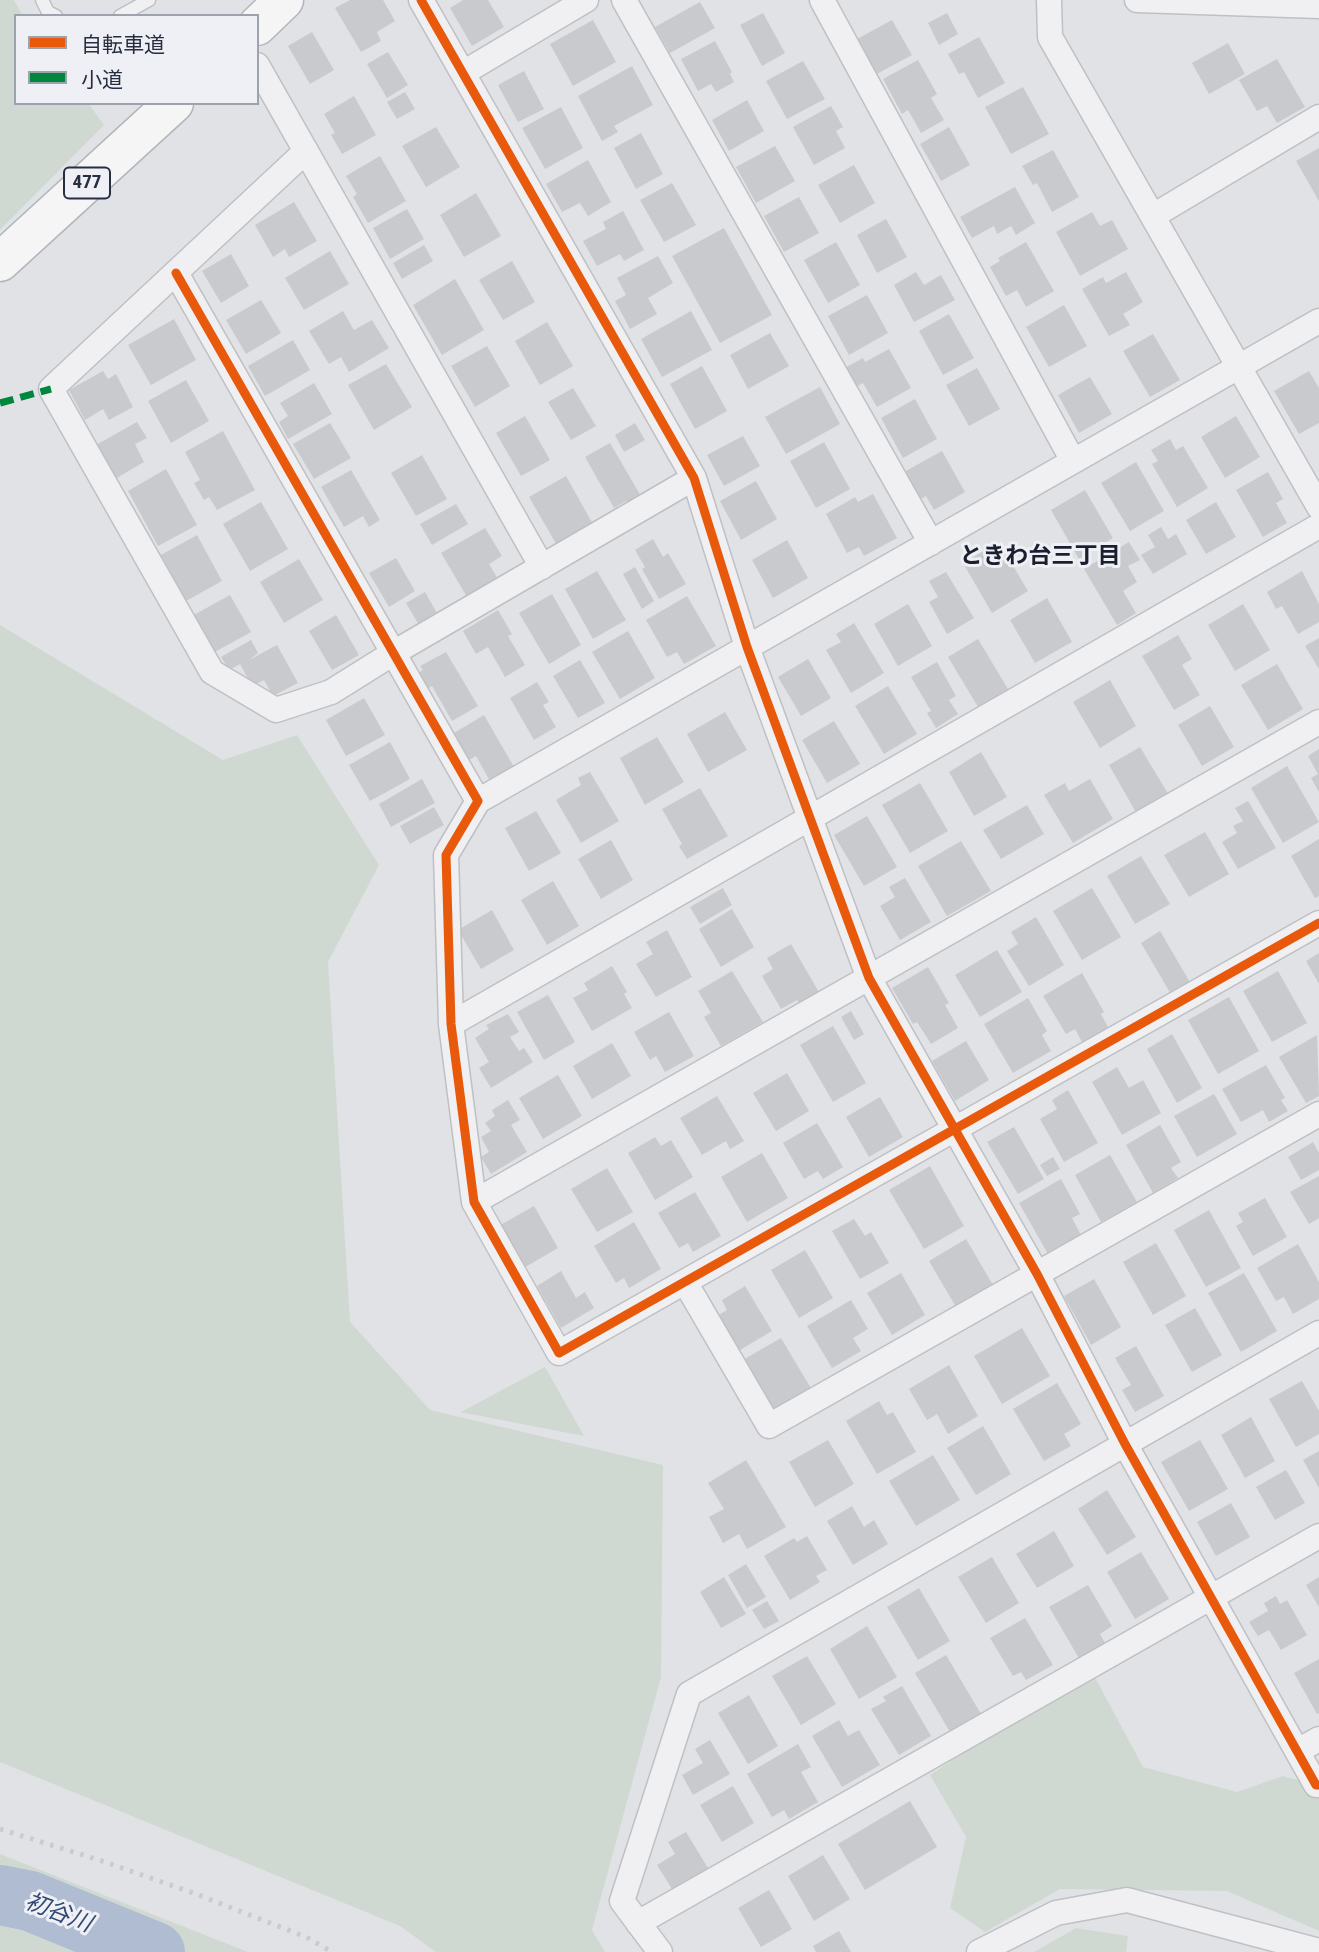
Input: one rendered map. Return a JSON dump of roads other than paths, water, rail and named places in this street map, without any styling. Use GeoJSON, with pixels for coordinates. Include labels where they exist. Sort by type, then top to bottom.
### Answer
{"type":"FeatureCollection","features":[{"type":"Feature","properties":{"kind":"highway"},"geometry":{"type":"LineString","coordinates":[[259,24],[285,0]]}},
{"type":"Feature","properties":{"kind":"highway","name":"477"},"geometry":{"type":"LineString","coordinates":[[0,262],[172,105]]}},
{"type":"Feature","properties":{"kind":"street"},"geometry":{"type":"LineString","coordinates":[[421,0],[694,478],[747,647],[869,978],[1037,1274],[1125,1444],[1211,1598],[1308,1745],[1316,1785],[1319,1785]]}},
{"type":"Feature","properties":{"kind":"street"},"geometry":{"type":"LineString","coordinates":[[463,73],[586,0]]}},
{"type":"Feature","properties":{"kind":"street"},"geometry":{"type":"LineString","coordinates":[[624,0],[931,543]]}},
{"type":"Feature","properties":{"kind":"street"},"geometry":{"type":"LineString","coordinates":[[822,0],[1073,461]]}},
{"type":"Feature","properties":{"kind":"street"},"geometry":{"type":"LineString","coordinates":[[1049,0],[1050,37],[1319,507]]}},
{"type":"Feature","properties":{"kind":"street"},"geometry":{"type":"LineString","coordinates":[[1137,0],[1319,6]]}},
{"type":"Feature","properties":{"kind":"street"},"geometry":{"type":"LineString","coordinates":[[259,69],[542,567]]}},
{"type":"Feature","properties":{"kind":"street"},"geometry":{"type":"LineString","coordinates":[[1153,216],[1319,117]]}},
{"type":"Feature","properties":{"kind":"street"},"geometry":{"type":"LineString","coordinates":[[306,151],[51,389],[212,672],[276,710],[331,692],[694,478]]}},
{"type":"Feature","properties":{"kind":"street"},"geometry":{"type":"LineString","coordinates":[[176,273],[478,800]]}},
{"type":"Feature","properties":{"kind":"street"},"geometry":{"type":"LineString","coordinates":[[1319,321],[478,800],[446,855],[451,1024],[474,1202],[559,1353],[1319,923]]}},
{"type":"Feature","properties":{"kind":"street"},"geometry":{"type":"LineString","coordinates":[[451,1024],[1319,526]]}},
{"type":"Feature","properties":{"kind":"street"},"geometry":{"type":"LineString","coordinates":[[474,1202],[1319,722]]}},
{"type":"Feature","properties":{"kind":"street"},"geometry":{"type":"LineString","coordinates":[[685,1282],[769,1426],[1319,1114]]}},
{"type":"Feature","properties":{"kind":"street"},"geometry":{"type":"LineString","coordinates":[[660,1952],[622,1902],[689,1694],[1319,1333]]}},
{"type":"Feature","properties":{"kind":"street"},"geometry":{"type":"LineString","coordinates":[[638,1923],[1319,1536]]}},
{"type":"Feature","properties":{"kind":"street"},"geometry":{"type":"LineString","coordinates":[[979,1952],[1056,1913],[1127,1900],[1319,1951]]}},
{"type":"Feature","properties":{"kind":"lane"},"geometry":{"type":"LineString","coordinates":[[42,0],[52,14]]}},
{"type":"Feature","properties":{"kind":"lane"},"geometry":{"type":"LineString","coordinates":[[124,14],[149,0]]}},
{"type":"Feature","properties":{"kind":"waterway","name":"初谷川"},"geometry":{"type":"LineString","coordinates":[[0,1895],[30,1901],[155,1952]]}},
{"type":"Feature","properties":{"kind":"railway"},"geometry":{"type":"LineString","coordinates":[[0,1829],[196,1894],[306,1937],[332,1952]]}},
{"type":"Feature","properties":{"kind":"district","name":"ときわ台三丁目"},"geometry":{"type":"Point","coordinates":[1040,557]}}]}
